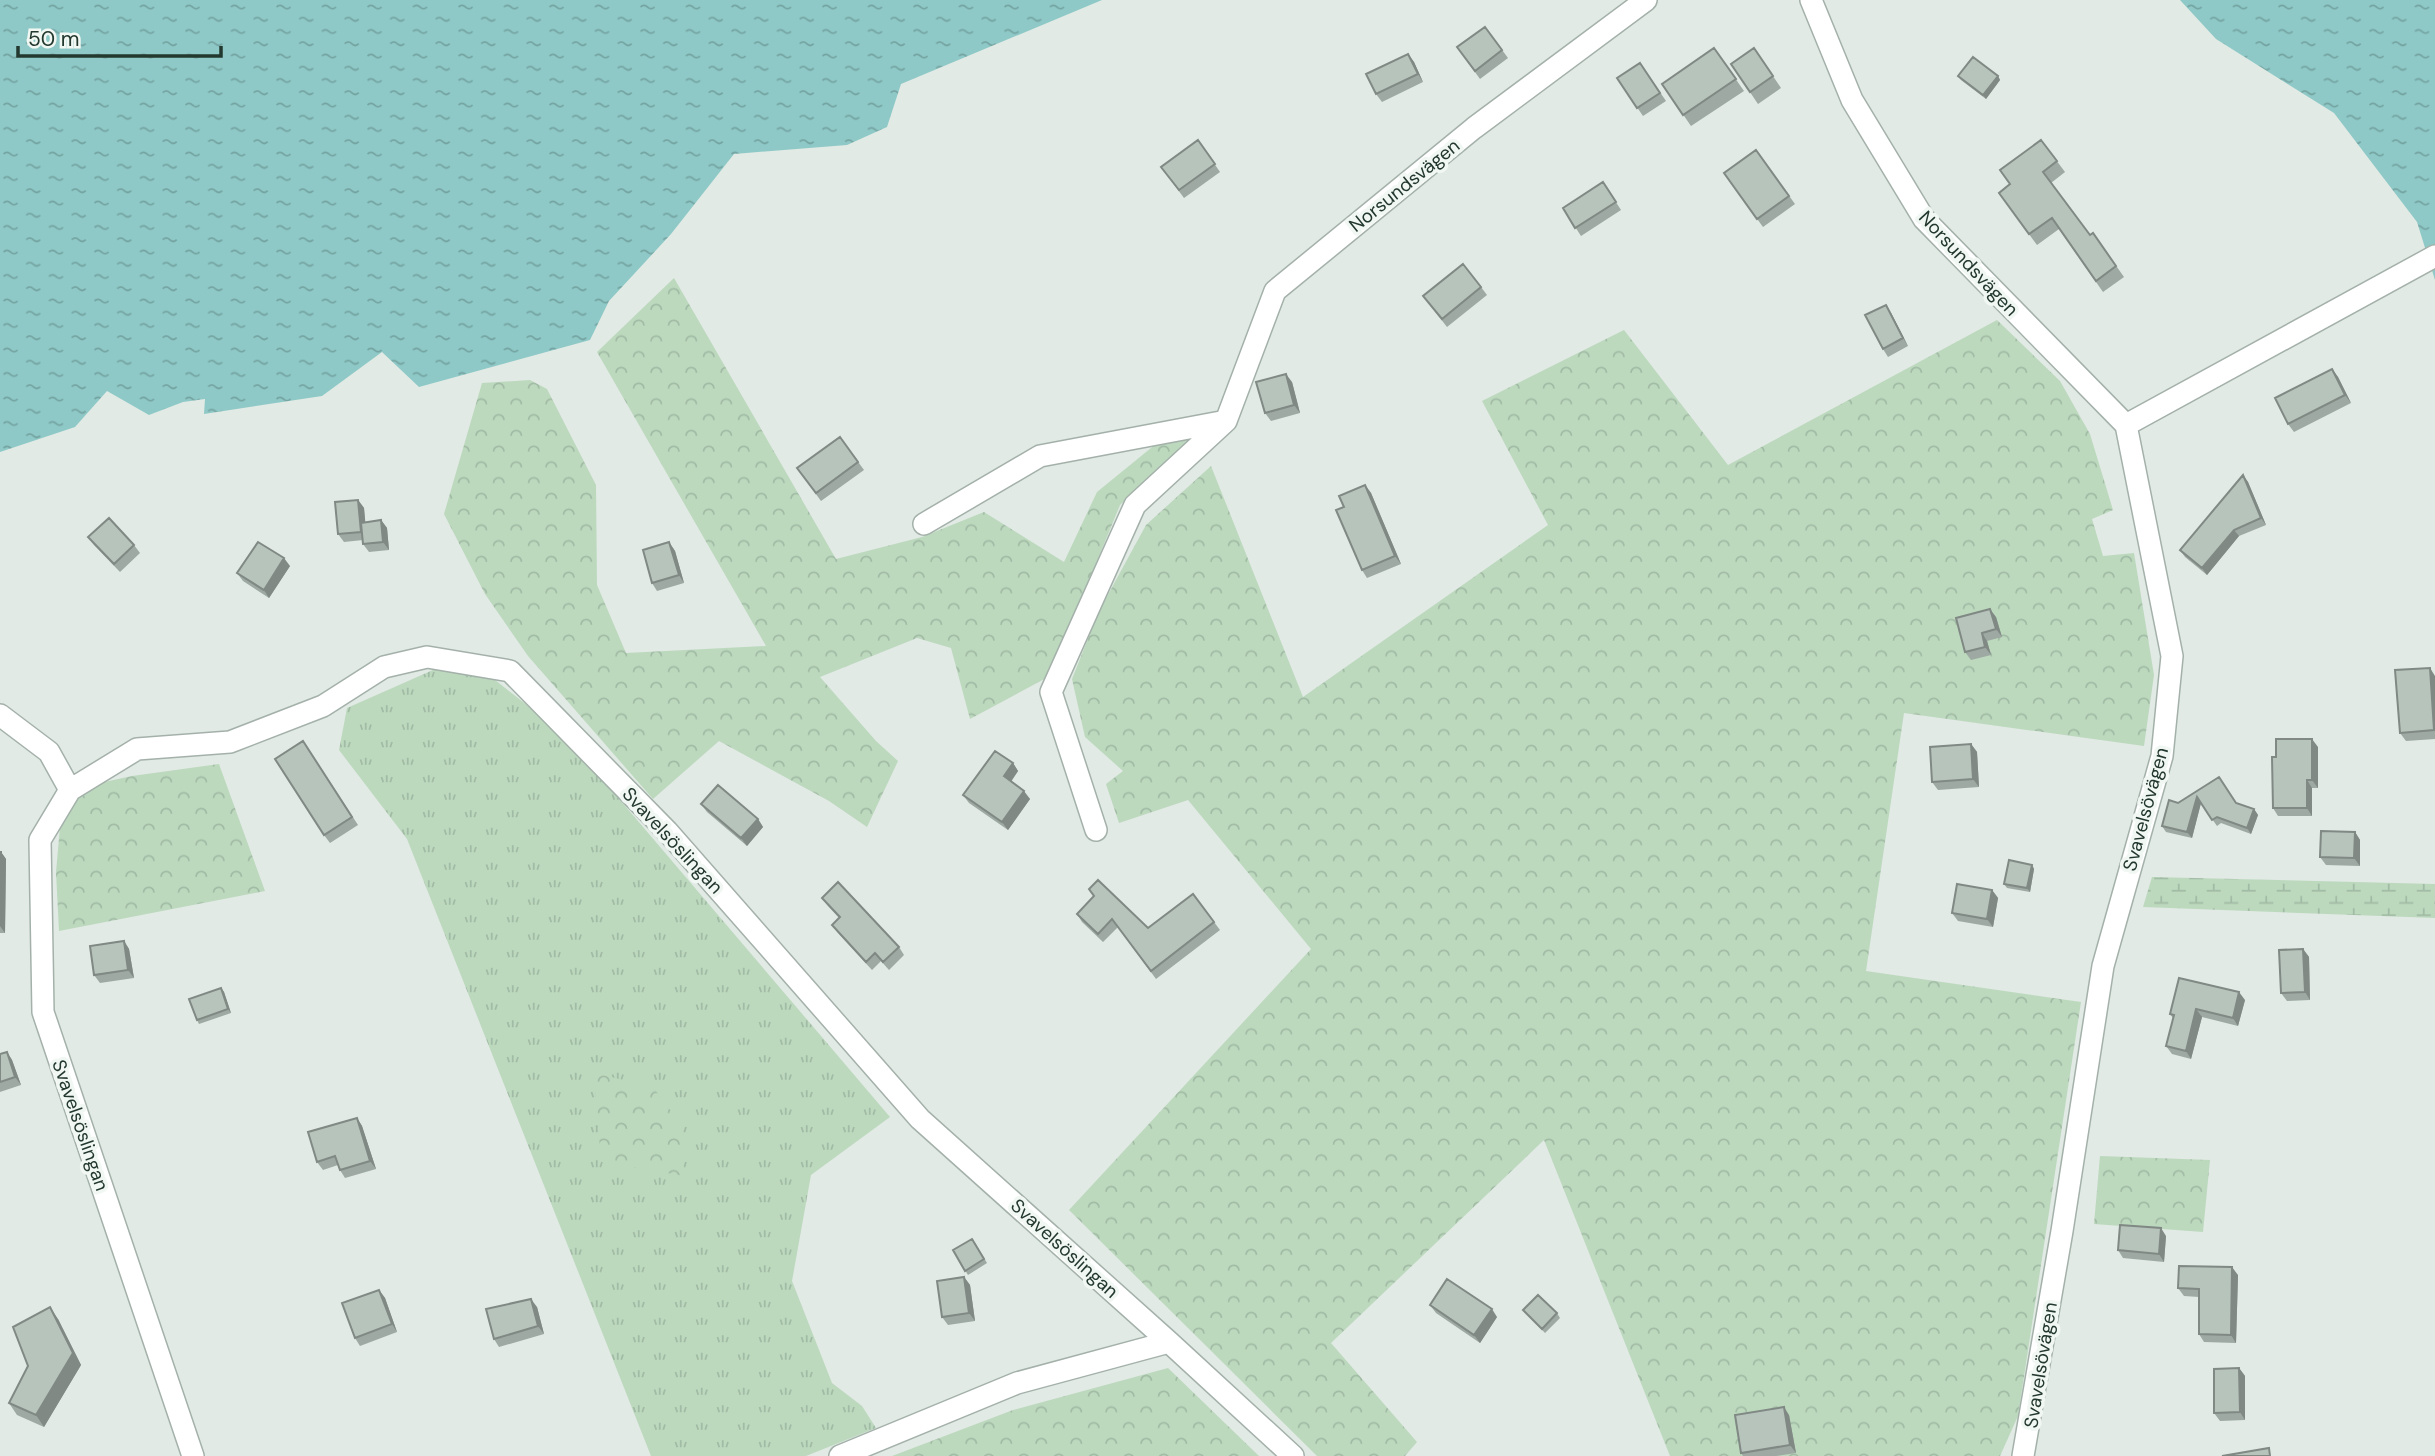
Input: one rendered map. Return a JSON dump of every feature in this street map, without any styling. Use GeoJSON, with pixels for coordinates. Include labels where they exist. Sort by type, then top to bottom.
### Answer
{"type":"FeatureCollection","features":[{"type":"Feature","properties":{"kind":"street","name":"Norsundsvägen"},"geometry":{"type":"LineString","coordinates":[[1096,830],[1051,692],[1135,505],[1226,421],[1275,291],[1474,128],[1646,0]]}},
{"type":"Feature","properties":{"kind":"street","name":"Norsundsvägen"},"geometry":{"type":"LineString","coordinates":[[1811,0],[1852,100],[1924,219],[2126,425]]}},
{"type":"Feature","properties":{"kind":"street"},"geometry":{"type":"LineString","coordinates":[[2126,425],[2435,256]]}},
{"type":"Feature","properties":{"kind":"street"},"geometry":{"type":"LineString","coordinates":[[924,524],[1040,456],[1226,421]]}},
{"type":"Feature","properties":{"kind":"street","name":"Svavelsövägen"},"geometry":{"type":"LineString","coordinates":[[2023,1456],[2060,1244],[2103,966],[2162,756],[2172,656],[2126,425]]}},
{"type":"Feature","properties":{"kind":"street","name":"Svavelsöslingan"},"geometry":{"type":"LineString","coordinates":[[193,1456],[43,1012],[40,840],[69,790],[137,749],[230,742],[323,706],[384,667],[427,657],[510,671],[667,831],[920,1119],[1293,1456]]}},
{"type":"Feature","properties":{"kind":"street"},"geometry":{"type":"LineString","coordinates":[[0,715],[49,752],[69,790]]}},
{"type":"Feature","properties":{"kind":"street"},"geometry":{"type":"LineString","coordinates":[[840,1456],[1017,1383],[1169,1342]]}},
{"type":"Feature","properties":{"kind":"green space"},"geometry":{"type":"Polygon","coordinates":[[[674,278],[836,559],[922,537],[984,512],[1064,562],[1097,492],[1162,439],[1191,440],[1120,505],[1050,676],[970,719],[951,648],[917,638],[820,677],[876,741],[898,761],[867,827],[829,801],[719,741],[653,799],[528,656],[485,594],[444,514],[482,383],[530,380],[547,389],[596,485],[597,585],[626,653],[766,646],[597,352],[674,278]]]}},
{"type":"Feature","properties":{"kind":"green space"},"geometry":{"type":"Polygon","coordinates":[[[1997,320],[2060,381],[2090,434],[2113,510],[2092,519],[2103,556],[2134,553],[2154,675],[2144,746],[1904,713],[1866,971],[2081,1002],[2018,1416],[2000,1456],[1670,1456],[1544,1140],[1331,1343],[1417,1442],[1405,1456],[1317,1456],[1069,1210],[1311,949],[1188,800],[1119,823],[1106,784],[1123,771],[1085,737],[1072,679],[1099,611],[1146,525],[1211,466],[1303,697],[1548,525],[1482,401],[1624,330],[1728,465],[1997,320]]]}},
{"type":"Feature","properties":{"kind":"green space"},"geometry":{"type":"Polygon","coordinates":[[[442,666],[495,680],[563,733],[890,1117],[811,1175],[792,1281],[832,1383],[862,1406],[876,1428],[806,1456],[651,1456],[407,839],[339,750],[347,708],[442,666]]]}},
{"type":"Feature","properties":{"kind":"green space"},"geometry":{"type":"Polygon","coordinates":[[[219,764],[265,891],[59,931],[56,872],[60,827],[86,786],[132,776],[219,764]]]}},
{"type":"Feature","properties":{"kind":"green space"},"geometry":{"type":"Polygon","coordinates":[[[2152,877],[2435,884],[2435,918],[2143,907],[2152,877]]]}},
{"type":"Feature","properties":{"kind":"green space"},"geometry":{"type":"Polygon","coordinates":[[[594,1073],[653,1087],[683,1127],[684,1176],[601,1161],[594,1073]]]}},
{"type":"Feature","properties":{"kind":"green space"},"geometry":{"type":"Polygon","coordinates":[[[2100,1156],[2210,1160],[2203,1232],[2094,1224],[2100,1156]]]}},
{"type":"Feature","properties":{"kind":"green space"},"geometry":{"type":"Polygon","coordinates":[[[1168,1368],[1259,1456],[892,1456],[1013,1410],[1168,1368]]]}},
{"type":"Feature","properties":{"kind":"water"},"geometry":{"type":"Polygon","coordinates":[[[0,0],[1102,0],[901,84],[887,127],[847,145],[734,154],[671,234],[609,301],[590,340],[419,387],[382,352],[322,396],[204,414],[205,399],[183,402],[149,415],[107,391],[75,427],[0,452],[0,0]]]}},
{"type":"Feature","properties":{"kind":"water"},"geometry":{"type":"Polygon","coordinates":[[[2180,0],[2435,0],[2435,280],[2417,222],[2334,113],[2216,39],[2180,0]]]}},
{"type":"Feature","properties":{"kind":"building"},"geometry":{"type":"Polygon","coordinates":[[[1485,27],[1502,50],[1475,71],[1457,47],[1485,27]]]}},
{"type":"Feature","properties":{"kind":"building"},"geometry":{"type":"Polygon","coordinates":[[[1714,48],[1736,79],[1683,115],[1662,84],[1714,48]]]}},
{"type":"Feature","properties":{"kind":"building"},"geometry":{"type":"Polygon","coordinates":[[[1754,48],[1773,76],[1750,92],[1731,64],[1754,48]]]}},
{"type":"Feature","properties":{"kind":"building"},"geometry":{"type":"Polygon","coordinates":[[[1408,54],[1418,74],[1376,94],[1366,74],[1408,54]]]}},
{"type":"Feature","properties":{"kind":"building"},"geometry":{"type":"Polygon","coordinates":[[[1973,57],[1998,76],[1983,95],[1958,76],[1973,57]]]}},
{"type":"Feature","properties":{"kind":"building"},"geometry":{"type":"Polygon","coordinates":[[[1640,63],[1660,93],[1637,108],[1617,78],[1640,63]]]}},
{"type":"Feature","properties":{"kind":"building"},"geometry":{"type":"Polygon","coordinates":[[[1198,140],[1215,164],[1179,190],[1161,167],[1198,140]]]}},
{"type":"Feature","properties":{"kind":"building"},"geometry":{"type":"Polygon","coordinates":[[[2041,140],[2057,161],[2043,172],[2116,266],[2096,281],[2052,218],[2029,234],[1999,193],[2010,184],[2000,170],[2041,140]]]}},
{"type":"Feature","properties":{"kind":"building"},"geometry":{"type":"Polygon","coordinates":[[[1756,150],[1789,196],[1757,219],[1724,173],[1756,150]]]}},
{"type":"Feature","properties":{"kind":"building"},"geometry":{"type":"Polygon","coordinates":[[[1603,182],[1616,202],[1575,228],[1563,208],[1603,182]]]}},
{"type":"Feature","properties":{"kind":"building"},"geometry":{"type":"Polygon","coordinates":[[[1463,264],[1481,287],[1442,319],[1423,296],[1463,264]]]}},
{"type":"Feature","properties":{"kind":"building"},"geometry":{"type":"Polygon","coordinates":[[[1886,305],[1903,338],[1883,349],[1865,315],[1886,305]]]}},
{"type":"Feature","properties":{"kind":"building"},"geometry":{"type":"Polygon","coordinates":[[[2332,369],[2345,395],[2288,424],[2275,398],[2332,369]]]}},
{"type":"Feature","properties":{"kind":"building"},"geometry":{"type":"Polygon","coordinates":[[[1286,374],[1294,405],[1265,413],[1256,382],[1286,374]]]}},
{"type":"Feature","properties":{"kind":"building"},"geometry":{"type":"Polygon","coordinates":[[[840,437],[858,462],[816,493],[797,468],[840,437]]]}},
{"type":"Feature","properties":{"kind":"building"},"geometry":{"type":"Polygon","coordinates":[[[2243,475],[2261,518],[2234,530],[2202,568],[2180,550],[2243,475]]]}},
{"type":"Feature","properties":{"kind":"building"},"geometry":{"type":"Polygon","coordinates":[[[1365,485],[1395,556],[1362,570],[1336,510],[1344,507],[1339,496],[1365,485]]]}},
{"type":"Feature","properties":{"kind":"building"},"geometry":{"type":"Polygon","coordinates":[[[358,500],[361,532],[338,534],[335,502],[358,500]]]}},
{"type":"Feature","properties":{"kind":"building"},"geometry":{"type":"Polygon","coordinates":[[[109,518],[134,545],[114,564],[88,537],[109,518]]]}},
{"type":"Feature","properties":{"kind":"building"},"geometry":{"type":"Polygon","coordinates":[[[381,520],[383,542],[363,544],[361,523],[381,520]]]}},
{"type":"Feature","properties":{"kind":"building"},"geometry":{"type":"Polygon","coordinates":[[[258,542],[284,558],[264,590],[237,573],[258,542]]]}},
{"type":"Feature","properties":{"kind":"building"},"geometry":{"type":"Polygon","coordinates":[[[669,542],[679,575],[652,583],[643,550],[669,542]]]}},
{"type":"Feature","properties":{"kind":"building"},"geometry":{"type":"Polygon","coordinates":[[[1990,609],[1996,629],[1982,633],[1985,647],[1965,652],[1956,618],[1990,609]]]}},
{"type":"Feature","properties":{"kind":"building"},"geometry":{"type":"Polygon","coordinates":[[[2430,668],[2434,730],[2400,733],[2395,670],[2430,668]]]}},
{"type":"Feature","properties":{"kind":"building"},"geometry":{"type":"Polygon","coordinates":[[[2276,739],[2312,739],[2312,780],[2307,780],[2307,808],[2273,808],[2272,757],[2276,757],[2276,739]]]}},
{"type":"Feature","properties":{"kind":"building"},"geometry":{"type":"Polygon","coordinates":[[[303,741],[352,817],[324,835],[275,759],[303,741]]]}},
{"type":"Feature","properties":{"kind":"building"},"geometry":{"type":"Polygon","coordinates":[[[1971,744],[1973,779],[1932,782],[1930,747],[1971,744]]]}},
{"type":"Feature","properties":{"kind":"building"},"geometry":{"type":"Polygon","coordinates":[[[995,751],[1013,763],[1004,776],[1024,791],[1002,822],[963,795],[995,751]]]}},
{"type":"Feature","properties":{"kind":"building"},"geometry":{"type":"Polygon","coordinates":[[[2219,777],[2236,803],[2254,809],[2247,828],[2217,817],[2212,820],[2197,797],[2187,832],[2162,826],[2169,800],[2178,803],[2219,777]]]}},
{"type":"Feature","properties":{"kind":"building"},"geometry":{"type":"Polygon","coordinates":[[[718,785],[758,819],[741,838],[701,804],[718,785]]]}},
{"type":"Feature","properties":{"kind":"building"},"geometry":{"type":"Polygon","coordinates":[[[2321,831],[2355,832],[2354,858],[2320,857],[2321,831]]]}},
{"type":"Feature","properties":{"kind":"building"},"geometry":{"type":"Polygon","coordinates":[[[0,852],[1,852],[0,926],[0,852]]]}},
{"type":"Feature","properties":{"kind":"building"},"geometry":{"type":"Polygon","coordinates":[[[2009,860],[2032,865],[2027,888],[2004,884],[2009,860]]]}},
{"type":"Feature","properties":{"kind":"building"},"geometry":{"type":"Polygon","coordinates":[[[1098,880],[1148,928],[1193,894],[1214,922],[1151,971],[1112,919],[1098,934],[1077,914],[1094,896],[1089,889],[1098,880]]]}},
{"type":"Feature","properties":{"kind":"building"},"geometry":{"type":"Polygon","coordinates":[[[838,882],[899,947],[883,962],[875,953],[866,962],[832,925],[840,917],[822,898],[838,882]]]}},
{"type":"Feature","properties":{"kind":"building"},"geometry":{"type":"Polygon","coordinates":[[[1957,884],[1992,890],[1987,919],[1952,913],[1957,884]]]}},
{"type":"Feature","properties":{"kind":"building"},"geometry":{"type":"Polygon","coordinates":[[[124,941],[128,970],[94,975],[90,946],[124,941]]]}},
{"type":"Feature","properties":{"kind":"building"},"geometry":{"type":"Polygon","coordinates":[[[2303,949],[2305,992],[2281,993],[2279,950],[2303,949]]]}},
{"type":"Feature","properties":{"kind":"building"},"geometry":{"type":"Polygon","coordinates":[[[2179,978],[2239,992],[2233,1018],[2196,1009],[2186,1051],[2166,1046],[2179,978]]]}},
{"type":"Feature","properties":{"kind":"building"},"geometry":{"type":"Polygon","coordinates":[[[221,988],[228,1009],[197,1020],[189,999],[221,988]]]}},
{"type":"Feature","properties":{"kind":"building"},"geometry":{"type":"Polygon","coordinates":[[[7,1052],[15,1077],[0,1082],[0,1054],[7,1052]]]}},
{"type":"Feature","properties":{"kind":"building"},"geometry":{"type":"Polygon","coordinates":[[[357,1118],[370,1161],[340,1170],[335,1156],[317,1162],[308,1132],[357,1118]]]}},
{"type":"Feature","properties":{"kind":"building"},"geometry":{"type":"Polygon","coordinates":[[[2120,1225],[2161,1228],[2159,1254],[2118,1250],[2120,1225]]]}},
{"type":"Feature","properties":{"kind":"building"},"geometry":{"type":"Polygon","coordinates":[[[972,1239],[984,1259],[965,1271],[953,1250],[972,1239]]]}},
{"type":"Feature","properties":{"kind":"building"},"geometry":{"type":"Polygon","coordinates":[[[2179,1266],[2232,1267],[2231,1335],[2199,1334],[2199,1289],[2178,1288],[2179,1266]]]}},
{"type":"Feature","properties":{"kind":"building"},"geometry":{"type":"Polygon","coordinates":[[[964,1277],[969,1313],[942,1317],[937,1281],[964,1277]]]}},
{"type":"Feature","properties":{"kind":"building"},"geometry":{"type":"Polygon","coordinates":[[[1447,1279],[1492,1309],[1474,1335],[1430,1305],[1447,1279]]]}},
{"type":"Feature","properties":{"kind":"building"},"geometry":{"type":"Polygon","coordinates":[[[379,1290],[392,1324],[355,1338],[342,1303],[379,1290]]]}},
{"type":"Feature","properties":{"kind":"building"},"geometry":{"type":"Polygon","coordinates":[[[1538,1295],[1557,1313],[1542,1329],[1523,1310],[1538,1295]]]}},
{"type":"Feature","properties":{"kind":"building"},"geometry":{"type":"Polygon","coordinates":[[[531,1299],[538,1326],[494,1339],[486,1309],[531,1299]]]}},
{"type":"Feature","properties":{"kind":"building"},"geometry":{"type":"Polygon","coordinates":[[[50,1307],[73,1353],[36,1415],[9,1403],[28,1366],[13,1327],[50,1307]]]}},
{"type":"Feature","properties":{"kind":"building"},"geometry":{"type":"Polygon","coordinates":[[[2239,1368],[2240,1412],[2214,1413],[2214,1369],[2239,1368]]]}},
{"type":"Feature","properties":{"kind":"building"},"geometry":{"type":"Polygon","coordinates":[[[1784,1407],[1790,1445],[1741,1453],[1735,1415],[1784,1407]]]}},
{"type":"Feature","properties":{"kind":"building"},"geometry":{"type":"Polygon","coordinates":[[[2269,1448],[2270,1456],[2222,1456],[2269,1448]]]}}]}
